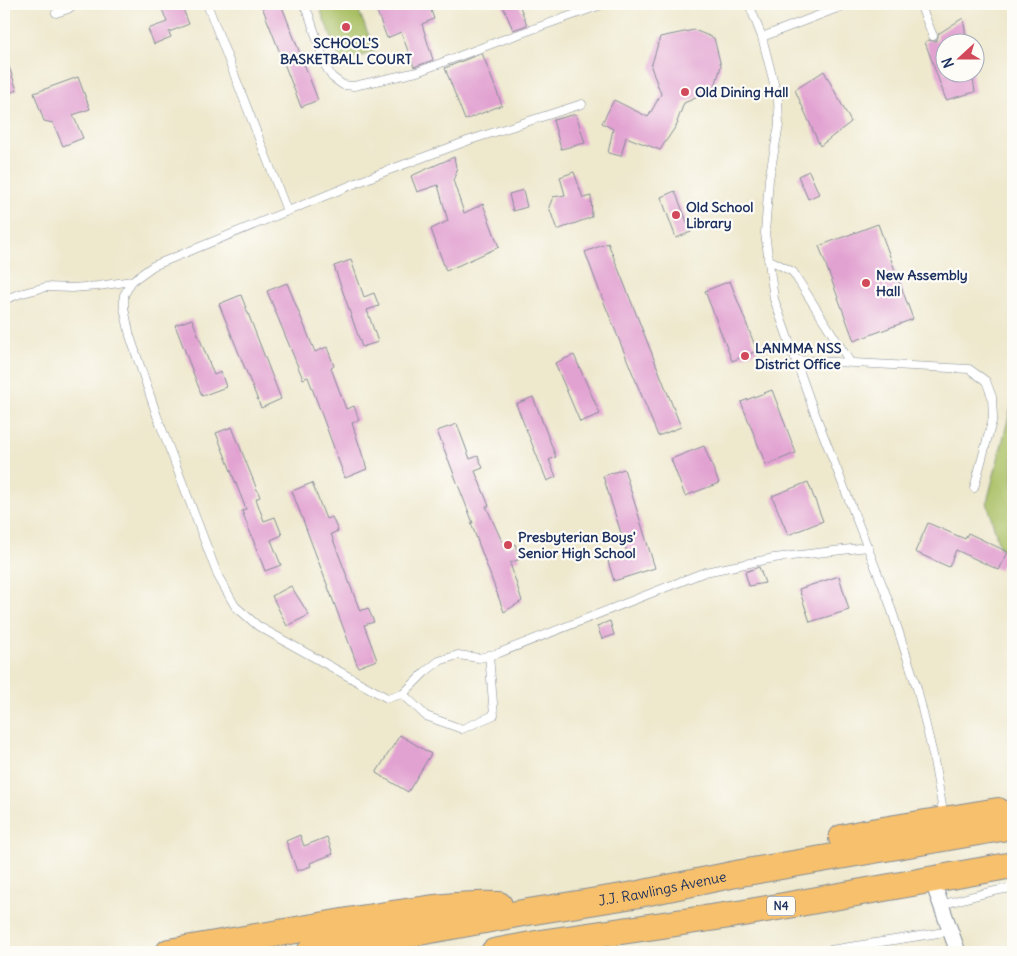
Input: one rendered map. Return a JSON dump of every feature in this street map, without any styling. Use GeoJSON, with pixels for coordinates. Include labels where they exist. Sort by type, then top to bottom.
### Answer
{"type":"FeatureCollection","features":[{"type":"Feature","properties":{"kind":"highway"},"geometry":{"type":"LineString","coordinates":[[741,873],[767,859],[791,850],[865,832],[1013,808]]}},
{"type":"Feature","properties":{"kind":"highway","name":"J.J. Rawlings Avenue"},"geometry":{"type":"LineString","coordinates":[[310,952],[528,912],[634,895],[741,873],[1013,826]]}},
{"type":"Feature","properties":{"kind":"highway","name":"N4"},"geometry":{"type":"LineString","coordinates":[[494,952],[541,947],[744,913],[1013,865]]}},
{"type":"Feature","properties":{"kind":"highway"},"geometry":{"type":"LineString","coordinates":[[169,952],[425,909],[492,905],[514,906],[528,912]]}},
{"type":"Feature","properties":{"kind":"street"},"geometry":{"type":"LineString","coordinates":[[932,880],[958,952]]}},
{"type":"Feature","properties":{"kind":"lane"},"geometry":{"type":"LineString","coordinates":[[56,14],[75,4]]}},
{"type":"Feature","properties":{"kind":"lane"},"geometry":{"type":"LineString","coordinates":[[207,4],[287,211]]}},
{"type":"Feature","properties":{"kind":"lane"},"geometry":{"type":"LineString","coordinates":[[303,4],[309,15],[326,67],[332,77],[343,85],[354,86],[417,72],[604,4]]}},
{"type":"Feature","properties":{"kind":"lane"},"geometry":{"type":"LineString","coordinates":[[749,4],[762,37],[778,99],[779,125],[764,233],[774,299],[889,602],[917,688],[933,755],[944,819]]}},
{"type":"Feature","properties":{"kind":"lane"},"geometry":{"type":"LineString","coordinates":[[762,37],[848,4]]}},
{"type":"Feature","properties":{"kind":"lane"},"geometry":{"type":"LineString","coordinates":[[920,4],[933,36]]}},
{"type":"Feature","properties":{"kind":"lane"},"geometry":{"type":"LineString","coordinates":[[582,104],[470,140],[381,173],[153,266],[132,281],[124,295],[124,308],[130,336],[157,416],[218,576],[235,606],[258,626],[387,698],[403,694],[424,672],[439,661],[458,655],[479,658],[500,652],[705,572],[774,558],[868,547]]}},
{"type":"Feature","properties":{"kind":"lane"},"geometry":{"type":"LineString","coordinates":[[768,259],[794,272],[850,362]]}},
{"type":"Feature","properties":{"kind":"lane"},"geometry":{"type":"LineString","coordinates":[[4,300],[18,294],[46,287],[72,288],[132,281]]}},
{"type":"Feature","properties":{"kind":"lane"},"geometry":{"type":"LineString","coordinates":[[796,360],[969,369],[986,381],[992,397],[993,418],[974,488]]}},
{"type":"Feature","properties":{"kind":"lane"},"geometry":{"type":"LineString","coordinates":[[403,694],[426,716],[462,729],[494,716],[489,655]]}},
{"type":"Feature","properties":{"kind":"lane"},"geometry":{"type":"LineString","coordinates":[[942,905],[995,890],[1013,888]]}},
{"type":"Feature","properties":{"kind":"lane"},"geometry":{"type":"LineString","coordinates":[[818,952],[951,931]]}},
{"type":"Feature","properties":{"kind":"green space","name":"SCHOOL'S BASKETBALL COURT"},"geometry":{"type":"Polygon","coordinates":[[[326,4],[356,4],[375,51],[342,64],[319,7],[326,4]]]}},
{"type":"Feature","properties":{"kind":"green space"},"geometry":{"type":"Polygon","coordinates":[[[1013,400],[1013,582],[1008,578],[987,502],[1013,400]]]}},
{"type":"Feature","properties":{"kind":"building"},"geometry":{"type":"Polygon","coordinates":[[[160,4],[181,4],[189,24],[169,32],[171,37],[154,44],[148,29],[167,22],[160,4]]]}},
{"type":"Feature","properties":{"kind":"building"},"geometry":{"type":"Polygon","coordinates":[[[261,4],[281,4],[318,100],[301,107],[261,4]]]}},
{"type":"Feature","properties":{"kind":"building"},"geometry":{"type":"Polygon","coordinates":[[[374,4],[429,4],[434,19],[422,24],[433,60],[414,67],[401,32],[387,38],[374,4]]]}},
{"type":"Feature","properties":{"kind":"building"},"geometry":{"type":"Polygon","coordinates":[[[502,4],[519,4],[527,25],[513,30],[502,4]]]}},
{"type":"Feature","properties":{"kind":"building"},"geometry":{"type":"Polygon","coordinates":[[[963,18],[965,32],[941,32],[963,18]]]}},
{"type":"Feature","properties":{"kind":"building","name":"Old Dining Hall"},"geometry":{"type":"Polygon","coordinates":[[[694,30],[714,38],[721,66],[714,90],[684,103],[678,123],[660,150],[626,137],[621,156],[608,153],[613,129],[602,123],[614,100],[648,117],[661,94],[651,67],[660,37],[694,30]]]}},
{"type":"Feature","properties":{"kind":"building"},"geometry":{"type":"Polygon","coordinates":[[[934,41],[934,67],[925,42],[934,41]]]}},
{"type":"Feature","properties":{"kind":"building"},"geometry":{"type":"Polygon","coordinates":[[[482,53],[502,105],[465,120],[445,68],[482,53]]]}},
{"type":"Feature","properties":{"kind":"building"},"geometry":{"type":"Polygon","coordinates":[[[4,55],[17,90],[4,95],[4,55]]]}},
{"type":"Feature","properties":{"kind":"building"},"geometry":{"type":"Polygon","coordinates":[[[824,71],[851,122],[820,146],[795,90],[824,71]]]}},
{"type":"Feature","properties":{"kind":"building"},"geometry":{"type":"Polygon","coordinates":[[[78,77],[90,109],[73,115],[83,138],[63,146],[53,123],[44,121],[34,93],[78,77]]]}},
{"type":"Feature","properties":{"kind":"building"},"geometry":{"type":"Polygon","coordinates":[[[939,82],[974,82],[975,92],[946,100],[939,82]]]}},
{"type":"Feature","properties":{"kind":"building"},"geometry":{"type":"Polygon","coordinates":[[[576,114],[585,143],[561,149],[553,120],[576,114]]]}},
{"type":"Feature","properties":{"kind":"building"},"geometry":{"type":"Polygon","coordinates":[[[454,157],[457,172],[453,180],[464,213],[483,204],[499,247],[446,271],[431,229],[448,221],[438,185],[417,192],[411,176],[454,157]]]}},
{"type":"Feature","properties":{"kind":"building"},"geometry":{"type":"Polygon","coordinates":[[[809,171],[819,194],[808,199],[798,176],[809,171]]]}},
{"type":"Feature","properties":{"kind":"building"},"geometry":{"type":"Polygon","coordinates":[[[574,172],[583,198],[591,196],[592,217],[557,230],[549,207],[553,197],[565,195],[560,177],[574,172]]]}},
{"type":"Feature","properties":{"kind":"building"},"geometry":{"type":"Polygon","coordinates":[[[523,190],[527,207],[513,211],[509,194],[523,190]]]}},
{"type":"Feature","properties":{"kind":"building","name":"Old School Library"},"geometry":{"type":"Polygon","coordinates":[[[675,191],[691,232],[676,238],[661,197],[675,191]]]}},
{"type":"Feature","properties":{"kind":"building","name":"New Assembly Hall"},"geometry":{"type":"Polygon","coordinates":[[[878,224],[913,319],[854,341],[819,246],[878,224]]]}},
{"type":"Feature","properties":{"kind":"building"},"geometry":{"type":"Polygon","coordinates":[[[608,243],[681,427],[658,436],[585,252],[608,243]]]}},
{"type":"Feature","properties":{"kind":"building"},"geometry":{"type":"Polygon","coordinates":[[[351,260],[364,297],[374,293],[379,306],[367,310],[378,342],[362,347],[334,266],[351,260]]]}},
{"type":"Feature","properties":{"kind":"building"},"geometry":{"type":"Polygon","coordinates":[[[730,281],[757,351],[732,361],[705,291],[730,281]]]}},
{"type":"Feature","properties":{"kind":"building"},"geometry":{"type":"Polygon","coordinates":[[[287,283],[315,352],[327,347],[334,366],[331,368],[346,409],[354,406],[359,420],[352,423],[367,469],[345,478],[308,377],[303,379],[267,291],[287,283]]]}},
{"type":"Feature","properties":{"kind":"building"},"geometry":{"type":"Polygon","coordinates":[[[241,295],[281,399],[261,408],[219,304],[241,295]]]}},
{"type":"Feature","properties":{"kind":"building"},"geometry":{"type":"Polygon","coordinates":[[[192,319],[214,375],[221,372],[226,387],[202,396],[175,325],[192,319]]]}},
{"type":"Feature","properties":{"kind":"building"},"geometry":{"type":"Polygon","coordinates":[[[574,355],[600,414],[580,422],[555,363],[574,355]]]}},
{"type":"Feature","properties":{"kind":"building"},"geometry":{"type":"Polygon","coordinates":[[[772,390],[796,453],[766,465],[741,402],[772,390]]]}},
{"type":"Feature","properties":{"kind":"building"},"geometry":{"type":"Polygon","coordinates":[[[533,397],[556,457],[549,460],[556,477],[547,481],[516,404],[533,397]]]}},
{"type":"Feature","properties":{"kind":"building"},"geometry":{"type":"Polygon","coordinates":[[[457,424],[470,459],[478,456],[483,468],[475,471],[489,506],[486,506],[505,548],[515,544],[520,559],[510,563],[522,601],[504,612],[471,523],[473,523],[437,431],[457,424]]]}},
{"type":"Feature","properties":{"kind":"building"},"geometry":{"type":"Polygon","coordinates":[[[232,427],[260,497],[256,499],[264,521],[275,517],[282,535],[271,540],[281,565],[265,571],[242,511],[246,509],[216,433],[232,427]]]}},
{"type":"Feature","properties":{"kind":"building"},"geometry":{"type":"Polygon","coordinates":[[[704,446],[719,483],[685,496],[671,459],[704,446]]]}},
{"type":"Feature","properties":{"kind":"building"},"geometry":{"type":"Polygon","coordinates":[[[624,469],[655,568],[614,581],[608,561],[628,555],[603,476],[624,469]]]}},
{"type":"Feature","properties":{"kind":"building"},"geometry":{"type":"Polygon","coordinates":[[[808,482],[823,521],[788,535],[772,496],[808,482]]]}},
{"type":"Feature","properties":{"kind":"building"},"geometry":{"type":"Polygon","coordinates":[[[312,483],[326,519],[332,517],[338,531],[331,534],[360,611],[368,608],[374,622],[364,625],[377,660],[358,667],[292,491],[312,483]]]}},
{"type":"Feature","properties":{"kind":"building"},"geometry":{"type":"Polygon","coordinates":[[[928,523],[965,539],[968,533],[1008,552],[999,570],[956,550],[949,567],[915,552],[928,523]]]}},
{"type":"Feature","properties":{"kind":"building"},"geometry":{"type":"Polygon","coordinates":[[[759,567],[765,583],[749,586],[745,572],[759,567]]]}},
{"type":"Feature","properties":{"kind":"building"},"geometry":{"type":"Polygon","coordinates":[[[839,576],[849,610],[810,622],[799,589],[839,576]]]}},
{"type":"Feature","properties":{"kind":"building"},"geometry":{"type":"Polygon","coordinates":[[[291,586],[309,615],[287,626],[272,596],[291,586]]]}},
{"type":"Feature","properties":{"kind":"building"},"geometry":{"type":"Polygon","coordinates":[[[610,621],[614,635],[602,639],[597,626],[610,621]]]}},
{"type":"Feature","properties":{"kind":"building"},"geometry":{"type":"Polygon","coordinates":[[[400,735],[431,754],[408,792],[376,773],[400,735]]]}},
{"type":"Feature","properties":{"kind":"building"},"geometry":{"type":"Polygon","coordinates":[[[300,835],[304,846],[327,837],[333,854],[310,863],[311,866],[297,871],[286,841],[300,835]]]}},
{"type":"Feature","properties":{"kind":"place","name":"SCHOOL'S BASKETBALL COURT"},"geometry":{"type":"Point","coordinates":[346,27]}},
{"type":"Feature","properties":{"kind":"place","name":"Old Dining Hall"},"geometry":{"type":"Point","coordinates":[685,92]}},
{"type":"Feature","properties":{"kind":"place","name":"Old School Library"},"geometry":{"type":"Point","coordinates":[676,215]}},
{"type":"Feature","properties":{"kind":"place","name":"New Assembly Hall"},"geometry":{"type":"Point","coordinates":[866,283]}},
{"type":"Feature","properties":{"kind":"place","name":"LANMMA NSS District Office"},"geometry":{"type":"Point","coordinates":[745,356]}},
{"type":"Feature","properties":{"kind":"place","name":"Presbyterian Boys' Senior High School"},"geometry":{"type":"Point","coordinates":[508,545]}}]}
